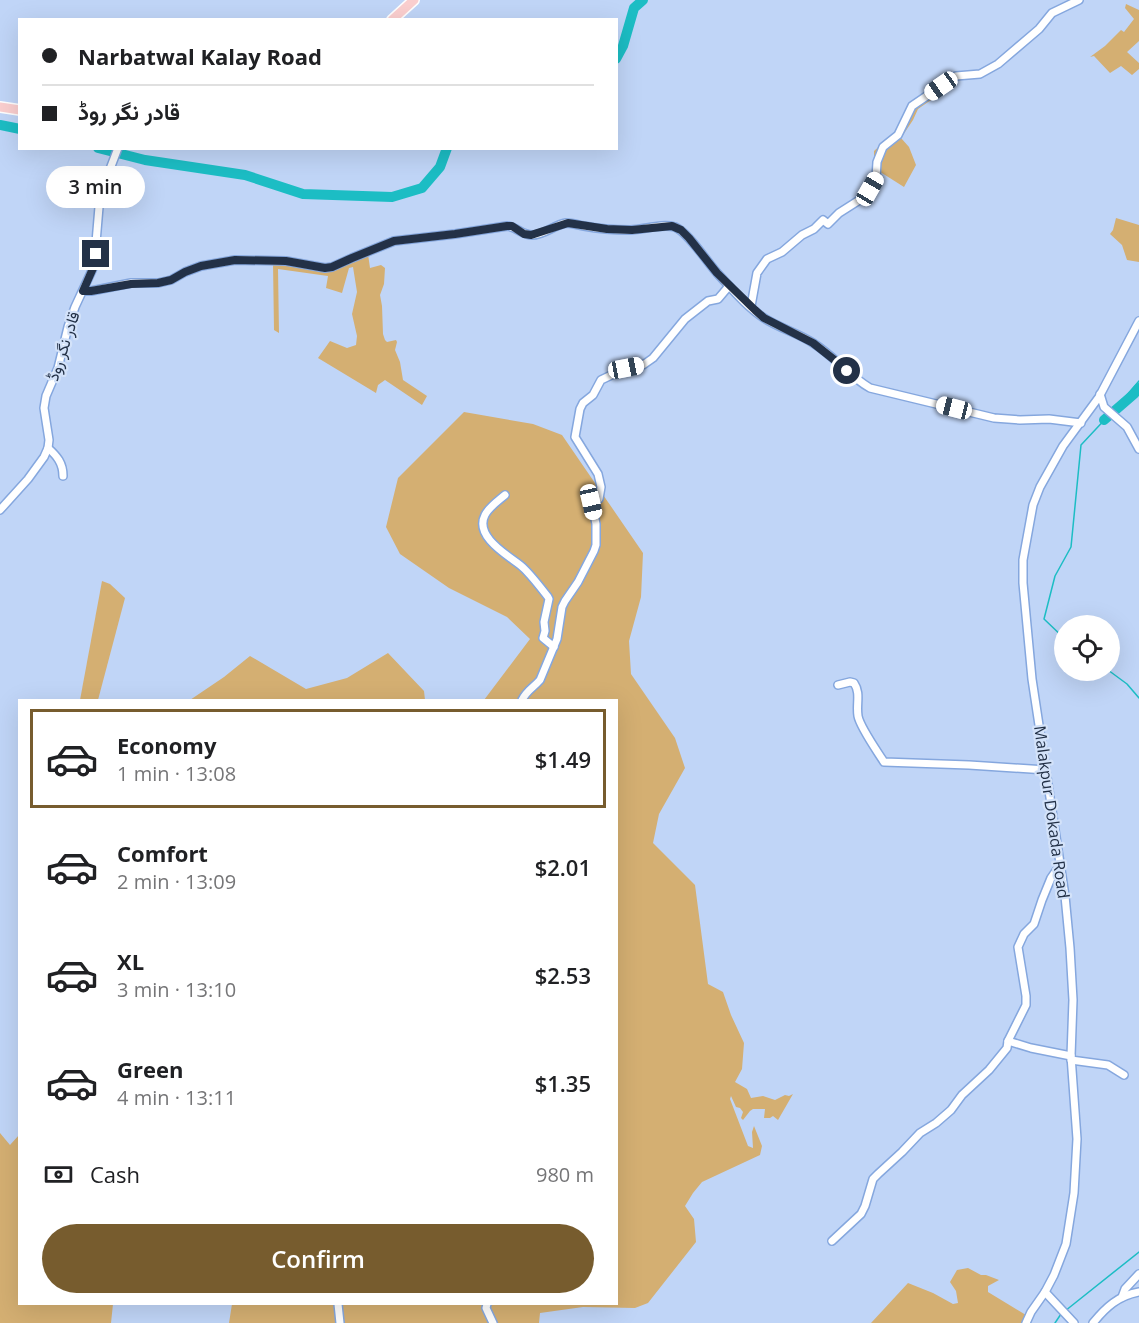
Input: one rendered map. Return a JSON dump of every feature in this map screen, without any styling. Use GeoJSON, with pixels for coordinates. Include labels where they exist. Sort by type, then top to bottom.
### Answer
{"type":"FeatureCollection","features":[{"type":"Feature","properties":{"kind":"main road"},"geometry":{"type":"LineString","coordinates":[[394,18],[414,0]]}},
{"type":"Feature","properties":{"kind":"main road"},"geometry":{"type":"LineString","coordinates":[[0,107],[18,110]]}},
{"type":"Feature","properties":{"kind":"street"},"geometry":{"type":"LineString","coordinates":[[751,306],[757,273],[767,259],[782,252],[823,220],[828,224],[839,213],[861,199],[870,189],[876,178],[877,162],[883,147],[898,135],[912,106],[956,76],[980,74],[998,64],[1039,29],[1052,13],[1079,0]]}},
{"type":"Feature","properties":{"kind":"street","name":"قادر نگر روڈ"},"geometry":{"type":"LineString","coordinates":[[48,448],[44,408],[46,396],[58,368],[75,307],[94,266],[102,190],[117,150]]}},
{"type":"Feature","properties":{"kind":"street"},"geometry":{"type":"LineString","coordinates":[[83,291],[131,284],[158,283],[171,280],[201,266],[235,260],[286,261],[325,268],[332,267],[394,241],[507,226],[531,235],[568,223],[632,230],[672,226],[681,230],[689,238],[729,286],[764,318],[813,343],[857,381],[870,388],[994,418],[1049,419],[1081,423]]}},
{"type":"Feature","properties":{"kind":"street"},"geometry":{"type":"LineString","coordinates":[[522,699],[526,691],[540,680],[554,646],[565,601],[578,582],[596,545],[596,524],[590,495],[591,493],[597,500],[600,499],[601,487],[598,474],[575,437],[583,403],[593,395],[601,380],[626,368],[643,365],[653,358],[685,319],[708,301],[718,299],[729,286]]}},
{"type":"Feature","properties":{"kind":"street","name":"Malakpur Dokada Road"},"geometry":{"type":"LineString","coordinates":[[1026,1323],[1030,1312],[1054,1275],[1066,1244],[1074,1193],[1077,1139],[1071,1058],[1073,1000],[1065,896],[1032,679],[1023,560],[1033,505],[1040,487],[1063,446],[1100,393],[1139,321]]}},
{"type":"Feature","properties":{"kind":"street"},"geometry":{"type":"LineString","coordinates":[[1100,393],[1104,406],[1126,427],[1139,449]]}},
{"type":"Feature","properties":{"kind":"street"},"geometry":{"type":"LineString","coordinates":[[1090,409],[1104,406]]}},
{"type":"Feature","properties":{"kind":"street"},"geometry":{"type":"LineString","coordinates":[[0,510],[28,479],[48,448],[57,456],[63,468],[63,476]]}},
{"type":"Feature","properties":{"kind":"street"},"geometry":{"type":"LineString","coordinates":[[505,495],[485,515],[483,528],[487,537],[525,569],[548,597],[543,638],[554,646]]}},
{"type":"Feature","properties":{"kind":"street"},"geometry":{"type":"LineString","coordinates":[[838,685],[850,682],[854,683],[858,689],[858,717],[884,762],[1046,771]]}},
{"type":"Feature","properties":{"kind":"street"},"geometry":{"type":"LineString","coordinates":[[832,1241],[861,1214],[866,1206],[873,1179],[920,1133],[951,1110],[962,1095],[989,1070],[1007,1048],[1008,1041],[1026,1005],[1018,947],[1024,934],[1034,924],[1051,879],[1060,865]]}},
{"type":"Feature","properties":{"kind":"street"},"geometry":{"type":"LineString","coordinates":[[1008,1041],[1071,1058],[1108,1065],[1124,1075]]}},
{"type":"Feature","properties":{"kind":"street"},"geometry":{"type":"LineString","coordinates":[[1122,1297],[1125,1288],[1139,1274]]}},
{"type":"Feature","properties":{"kind":"street"},"geometry":{"type":"LineString","coordinates":[[1045,1292],[1074,1323]]}},
{"type":"Feature","properties":{"kind":"street"},"geometry":{"type":"LineString","coordinates":[[1093,1323],[1107,1306],[1122,1297],[1139,1292]]}},
{"type":"Feature","properties":{"kind":"street"},"geometry":{"type":"LineString","coordinates":[[338,1305],[340,1323]]}},
{"type":"Feature","properties":{"kind":"street"},"geometry":{"type":"LineString","coordinates":[[487,1305],[493,1323]]}},
{"type":"Feature","properties":{"kind":"shaded area"},"geometry":{"type":"Polygon","coordinates":[[[1126,4],[1139,10],[1139,41],[1127,52],[1139,63],[1139,69],[1132,75],[1121,66],[1110,73],[1094,56],[1090,57],[1121,30],[1124,32],[1134,19],[1125,8],[1126,4]]]}},
{"type":"Feature","properties":{"kind":"shaded area"},"geometry":{"type":"Polygon","coordinates":[[[932,85],[931,100],[918,109],[901,138],[909,147],[916,165],[904,187],[874,168],[874,151],[894,133],[911,104],[932,85]]]}},
{"type":"Feature","properties":{"kind":"shaded area"},"geometry":{"type":"Polygon","coordinates":[[[1116,218],[1139,225],[1139,262],[1127,260],[1122,245],[1110,234],[1116,218]]]}},
{"type":"Feature","properties":{"kind":"shaded area"},"geometry":{"type":"Polygon","coordinates":[[[368,254],[370,268],[381,265],[385,268],[384,284],[380,295],[385,340],[387,342],[396,340],[395,350],[403,380],[427,396],[422,405],[385,380],[378,385],[376,393],[318,358],[330,341],[347,348],[356,345],[357,336],[352,314],[357,292],[353,267],[349,268],[342,293],[326,288],[328,276],[278,269],[279,333],[274,330],[273,263],[326,271],[368,254]]]}},
{"type":"Feature","properties":{"kind":"shaded area"},"geometry":{"type":"Polygon","coordinates":[[[464,412],[533,424],[562,435],[643,553],[641,597],[629,641],[631,674],[675,738],[685,768],[659,814],[653,843],[695,885],[708,984],[723,992],[744,1043],[742,1069],[735,1082],[747,1089],[751,1098],[763,1096],[775,1100],[793,1094],[778,1120],[773,1116],[764,1118],[765,1109],[753,1109],[743,1120],[741,1118],[743,1112],[736,1107],[731,1096],[730,1099],[748,1146],[753,1148],[754,1126],[762,1146],[760,1155],[702,1182],[693,1193],[685,1206],[694,1219],[696,1242],[648,1303],[635,1308],[583,1307],[540,1313],[539,1323],[229,1323],[232,1305],[618,1305],[618,699],[485,699],[530,639],[507,617],[449,588],[400,554],[386,527],[398,478],[464,412]]]}},
{"type":"Feature","properties":{"kind":"shaded area"},"geometry":{"type":"Polygon","coordinates":[[[102,581],[110,584],[125,598],[98,699],[80,699],[102,581]]]}},
{"type":"Feature","properties":{"kind":"shaded area"},"geometry":{"type":"Polygon","coordinates":[[[388,653],[424,691],[425,699],[191,699],[250,656],[306,689],[347,678],[388,653]]]}},
{"type":"Feature","properties":{"kind":"shaded area"},"geometry":{"type":"Polygon","coordinates":[[[0,1133],[10,1145],[18,1136],[18,1305],[113,1305],[111,1323],[0,1323],[0,1133]]]}},
{"type":"Feature","properties":{"kind":"shaded area"},"geometry":{"type":"Polygon","coordinates":[[[968,1268],[981,1275],[999,1280],[988,1286],[988,1292],[1026,1315],[1024,1323],[871,1323],[908,1283],[953,1304],[958,1303],[956,1291],[950,1282],[957,1270],[968,1268]]]}},
{"type":"Feature","properties":{"kind":"waterway"},"geometry":{"type":"LineString","coordinates":[[618,55],[634,8],[643,0]]}},
{"type":"Feature","properties":{"kind":"waterway"},"geometry":{"type":"LineString","coordinates":[[0,125],[18,129]]}},
{"type":"Feature","properties":{"kind":"waterway"},"geometry":{"type":"LineString","coordinates":[[106,150],[145,160],[245,175],[303,194],[392,197],[422,188],[440,167],[446,150]]}},
{"type":"Feature","properties":{"kind":"waterway"},"geometry":{"type":"LineString","coordinates":[[1119,404],[1139,381]]}},
{"type":"Feature","properties":{"kind":"waterway"},"geometry":{"type":"LineString","coordinates":[[1104,420],[1139,388]]}},
{"type":"Feature","properties":{"kind":"waterway"},"geometry":{"type":"LineString","coordinates":[[1054,629],[1044,619],[1055,576],[1071,547],[1081,445],[1110,414]]}},
{"type":"Feature","properties":{"kind":"waterway"},"geometry":{"type":"LineString","coordinates":[[1120,679],[1139,698]]}},
{"type":"Feature","properties":{"kind":"waterway"},"geometry":{"type":"LineString","coordinates":[[1065,1311],[1139,1252]]}},
{"type":"Feature","properties":{"kind":"waterway"},"geometry":{"type":"LineString","coordinates":[[1055,1323],[1061,1314]]}},
{"type":"Feature","properties":{"kind":"route"},"geometry":{"type":"LineString","coordinates":[[96,254],[94,266],[83,291],[131,284],[158,283],[171,280],[201,266],[235,260],[286,261],[325,268],[332,267],[394,241],[507,226],[512,226],[524,234],[537,235],[568,223],[632,230],[672,226],[681,230],[689,238],[717,273],[764,318],[813,343],[847,371]]}}]}
